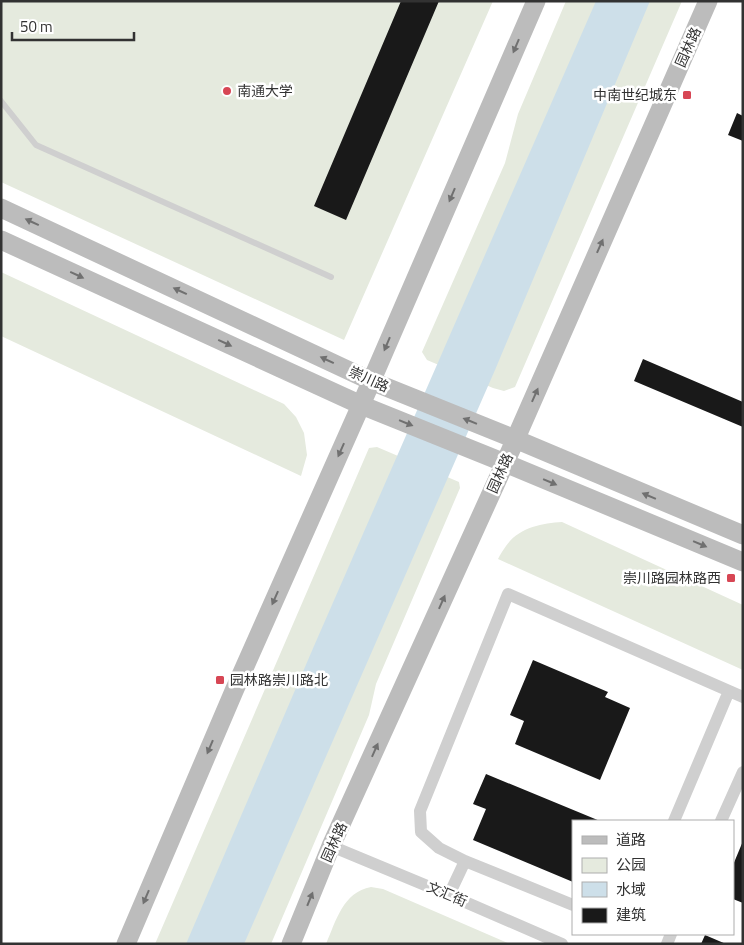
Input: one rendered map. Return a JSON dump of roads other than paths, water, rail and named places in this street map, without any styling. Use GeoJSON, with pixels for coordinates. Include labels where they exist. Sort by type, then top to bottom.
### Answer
{"type":"FeatureCollection","features":[{"type":"Feature","properties":{"kind":"main road"},"geometry":{"type":"LineString","coordinates":[[126,944],[234,691],[361,405],[536,1]]}},
{"type":"Feature","properties":{"kind":"main road","name":"园林路"},"geometry":{"type":"LineString","coordinates":[[291,944],[331,846],[505,463],[708,1]]}},
{"type":"Feature","properties":{"kind":"main road","name":"崇川路"},"geometry":{"type":"LineString","coordinates":[[1,208],[371,381],[743,535]]}},
{"type":"Feature","properties":{"kind":"main road","name":"崇川路"},"geometry":{"type":"LineString","coordinates":[[1,240],[361,405],[743,562]]}},
{"type":"Feature","properties":{"kind":"street"},"geometry":{"type":"LineString","coordinates":[[572,905],[465,861],[440,848],[421,832],[420,811],[508,594],[743,697]]}},
{"type":"Feature","properties":{"kind":"street"},"geometry":{"type":"LineString","coordinates":[[674,820],[729,691]]}},
{"type":"Feature","properties":{"kind":"street"},"geometry":{"type":"LineString","coordinates":[[721,820],[743,772]]}},
{"type":"Feature","properties":{"kind":"street","name":"文汇街"},"geometry":{"type":"LineString","coordinates":[[331,846],[562,944]]}},
{"type":"Feature","properties":{"kind":"street"},"geometry":{"type":"LineString","coordinates":[[449,895],[465,861]]}},
{"type":"Feature","properties":{"kind":"lane"},"geometry":{"type":"LineString","coordinates":[[1,101],[36,145],[331,277]]}},
{"type":"Feature","properties":{"kind":"water"},"geometry":{"type":"Polygon","coordinates":[[[596,1],[650,1],[495,370],[244,944],[186,944],[314,646],[596,1]]]}},
{"type":"Feature","properties":{"kind":"place","name":"南通大学"},"geometry":{"type":"Point","coordinates":[227,91]}},
{"type":"Feature","properties":{"kind":"place","name":"中南世纪城东"},"geometry":{"type":"Point","coordinates":[687,95]}},
{"type":"Feature","properties":{"kind":"place","name":"崇川路园林路西"},"geometry":{"type":"Point","coordinates":[731,578]}},
{"type":"Feature","properties":{"kind":"place","name":"园林路崇川路北"},"geometry":{"type":"Point","coordinates":[220,680]}}]}
